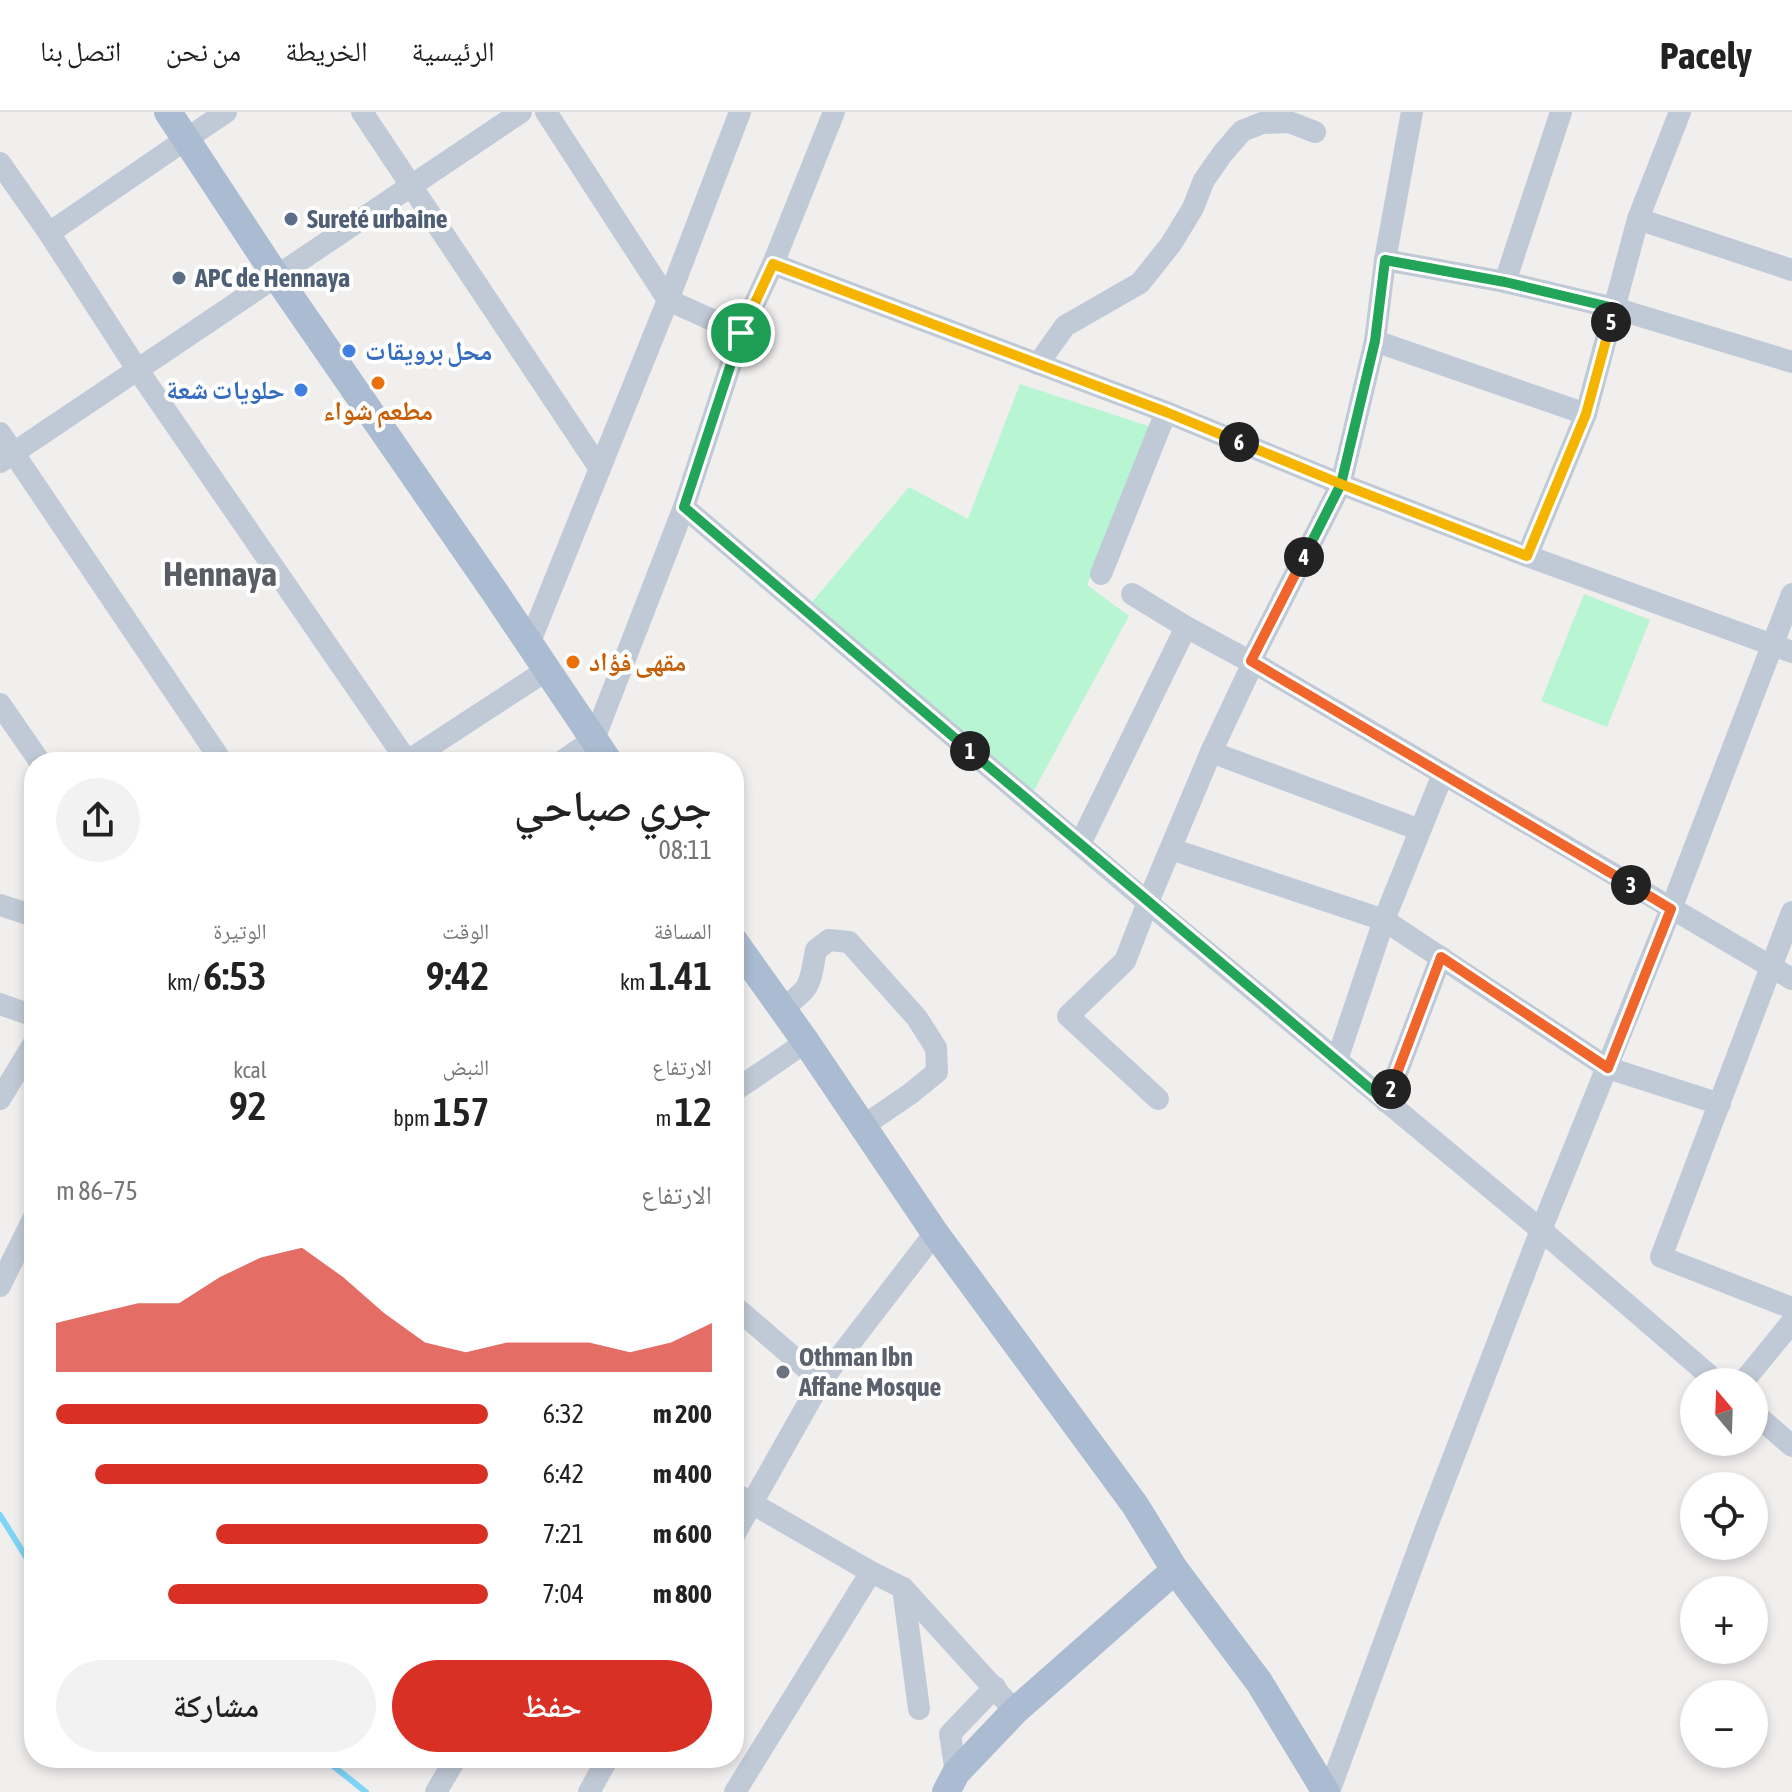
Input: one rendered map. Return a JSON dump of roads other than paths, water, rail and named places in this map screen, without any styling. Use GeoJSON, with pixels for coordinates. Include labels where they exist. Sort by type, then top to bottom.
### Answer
{"type":"FeatureCollection","features":[{"type":"Feature","properties":{"kind":"main road"},"geometry":{"type":"LineString","coordinates":[[168,112],[276,276],[601,751]]}},
{"type":"Feature","properties":{"kind":"main road"},"geometry":{"type":"LineString","coordinates":[[744,955],[935,1233],[1135,1505],[1175,1570],[1259,1682],[1328,1792]]}},
{"type":"Feature","properties":{"kind":"main road"},"geometry":{"type":"LineString","coordinates":[[951,1783],[1015,1711],[1175,1570]]}},
{"type":"Feature","properties":{"kind":"street"},"geometry":{"type":"LineString","coordinates":[[49,233],[226,112]]}},
{"type":"Feature","properties":{"kind":"street"},"geometry":{"type":"LineString","coordinates":[[362,112],[600,469]]}},
{"type":"Feature","properties":{"kind":"street"},"geometry":{"type":"LineString","coordinates":[[7,458],[521,112]]}},
{"type":"Feature","properties":{"kind":"street"},"geometry":{"type":"LineString","coordinates":[[546,112],[668,300],[741,333]]}},
{"type":"Feature","properties":{"kind":"street"},"geometry":{"type":"LineString","coordinates":[[601,751],[741,333],[773,264],[834,112]]}},
{"type":"Feature","properties":{"kind":"street"},"geometry":{"type":"LineString","coordinates":[[1158,1099],[1068,1016],[1125,961],[1211,752],[1341,484],[1375,341],[1385,260],[1412,112]]}},
{"type":"Feature","properties":{"kind":"street"},"geometry":{"type":"LineString","coordinates":[[1505,282],[1561,112]]}},
{"type":"Feature","properties":{"kind":"street"},"geometry":{"type":"LineString","coordinates":[[1527,556],[1586,414],[1638,219],[1680,112]]}},
{"type":"Feature","properties":{"kind":"street"},"geometry":{"type":"LineString","coordinates":[[529,644],[668,300],[733,117]]}},
{"type":"Feature","properties":{"kind":"street"},"geometry":{"type":"LineString","coordinates":[[1038,364],[1065,326],[1140,283],[1171,244],[1193,208],[1204,180],[1242,131],[1262,123],[1289,122],[1315,132]]}},
{"type":"Feature","properties":{"kind":"street"},"geometry":{"type":"LineString","coordinates":[[0,163],[137,369],[400,752]]}},
{"type":"Feature","properties":{"kind":"street"},"geometry":{"type":"LineString","coordinates":[[1638,219],[1792,270]]}},
{"type":"Feature","properties":{"kind":"street"},"geometry":{"type":"LineString","coordinates":[[1385,260],[1505,282],[1614,308],[1792,362]]}},
{"type":"Feature","properties":{"kind":"street"},"geometry":{"type":"LineString","coordinates":[[773,264],[1166,412],[1527,556],[1782,649]]}},
{"type":"Feature","properties":{"kind":"street"},"geometry":{"type":"LineString","coordinates":[[1375,341],[1586,414]]}},
{"type":"Feature","properties":{"kind":"street"},"geometry":{"type":"LineString","coordinates":[[1101,574],[1166,412]]}},
{"type":"Feature","properties":{"kind":"street"},"geometry":{"type":"LineString","coordinates":[[0,433],[7,458],[215,752]]}},
{"type":"Feature","properties":{"kind":"street"},"geometry":{"type":"LineString","coordinates":[[684,507],[1701,1368]]}},
{"type":"Feature","properties":{"kind":"street"},"geometry":{"type":"LineString","coordinates":[[1132,594],[1792,979]]}},
{"type":"Feature","properties":{"kind":"street"},"geometry":{"type":"LineString","coordinates":[[1328,1792],[1541,1230],[1671,909],[1782,649],[1792,594]]}},
{"type":"Feature","properties":{"kind":"street"},"geometry":{"type":"LineString","coordinates":[[1080,844],[1186,627]]}},
{"type":"Feature","properties":{"kind":"street"},"geometry":{"type":"LineString","coordinates":[[422,752],[547,670]]}},
{"type":"Feature","properties":{"kind":"street"},"geometry":{"type":"LineString","coordinates":[[0,704],[33,752]]}},
{"type":"Feature","properties":{"kind":"street"},"geometry":{"type":"LineString","coordinates":[[1211,752],[1420,830]]}},
{"type":"Feature","properties":{"kind":"street"},"geometry":{"type":"LineString","coordinates":[[1337,1060],[1384,920],[1443,774]]}},
{"type":"Feature","properties":{"kind":"street"},"geometry":{"type":"LineString","coordinates":[[1171,849],[1384,920],[1608,1068],[1720,1104]]}},
{"type":"Feature","properties":{"kind":"street"},"geometry":{"type":"LineString","coordinates":[[0,905],[24,913]]}},
{"type":"Feature","properties":{"kind":"street"},"geometry":{"type":"LineString","coordinates":[[1792,912],[1661,1257],[1792,1308]]}},
{"type":"Feature","properties":{"kind":"street"},"geometry":{"type":"LineString","coordinates":[[783,1008],[809,987],[816,950],[829,940],[849,942],[917,1018],[936,1048],[937,1072],[863,1126]]}},
{"type":"Feature","properties":{"kind":"street"},"geometry":{"type":"LineString","coordinates":[[1386,1102],[1441,957]]}},
{"type":"Feature","properties":{"kind":"street"},"geometry":{"type":"LineString","coordinates":[[0,1004],[24,1012]]}},
{"type":"Feature","properties":{"kind":"street"},"geometry":{"type":"LineString","coordinates":[[744,1084],[806,1042]]}},
{"type":"Feature","properties":{"kind":"street"},"geometry":{"type":"LineString","coordinates":[[0,1099],[24,1059]]}},
{"type":"Feature","properties":{"kind":"street"},"geometry":{"type":"LineString","coordinates":[[744,1496],[821,1381],[935,1233]]}},
{"type":"Feature","properties":{"kind":"street"},"geometry":{"type":"LineString","coordinates":[[0,1286],[24,1237]]}},
{"type":"Feature","properties":{"kind":"street"},"geometry":{"type":"LineString","coordinates":[[744,1315],[821,1381]]}},
{"type":"Feature","properties":{"kind":"street"},"geometry":{"type":"LineString","coordinates":[[1754,1368],[1792,1322]]}},
{"type":"Feature","properties":{"kind":"street"},"geometry":{"type":"LineString","coordinates":[[1768,1425],[1792,1446]]}},
{"type":"Feature","properties":{"kind":"street"},"geometry":{"type":"LineString","coordinates":[[744,1499],[903,1588],[1015,1711]]}},
{"type":"Feature","properties":{"kind":"street"},"geometry":{"type":"LineString","coordinates":[[735,1792],[871,1572]]}},
{"type":"Feature","properties":{"kind":"street"},"geometry":{"type":"LineString","coordinates":[[903,1588],[919,1709]]}},
{"type":"Feature","properties":{"kind":"street"},"geometry":{"type":"LineString","coordinates":[[951,1783],[950,1734],[995,1687]]}},
{"type":"Feature","properties":{"kind":"street"},"geometry":{"type":"LineString","coordinates":[[436,1792],[450,1768]]}},
{"type":"Feature","properties":{"kind":"street"},"geometry":{"type":"LineString","coordinates":[[589,1792],[602,1768]]}},
{"type":"Feature","properties":{"kind":"waterway"},"geometry":{"type":"LineString","coordinates":[[0,1515],[24,1554]]}},
{"type":"Feature","properties":{"kind":"waterway"},"geometry":{"type":"LineString","coordinates":[[336,1768],[366,1792]]}},
{"type":"Feature","properties":{"kind":"place","name":"Sureté urbaine"},"geometry":{"type":"Point","coordinates":[291,219]}},
{"type":"Feature","properties":{"kind":"place","name":"APC de Hennaya"},"geometry":{"type":"Point","coordinates":[179,278]}},
{"type":"Feature","properties":{"kind":"place","name":"محل برويقات"},"geometry":{"type":"Point","coordinates":[349,351]}},
{"type":"Feature","properties":{"kind":"place","name":"مطعم شواء"},"geometry":{"type":"Point","coordinates":[378,383]}},
{"type":"Feature","properties":{"kind":"place","name":"حلويات شعة"},"geometry":{"type":"Point","coordinates":[301,390]}},
{"type":"Feature","properties":{"kind":"place","name":"مقهى فؤاد"},"geometry":{"type":"Point","coordinates":[573,662]}},
{"type":"Feature","properties":{"kind":"place","name":"Othman Ibn Affane Mosque"},"geometry":{"type":"Point","coordinates":[783,1372]}},
{"type":"Feature","properties":{"kind":"district","name":"Hennaya"},"geometry":{"type":"Point","coordinates":[220,574]}}]}
